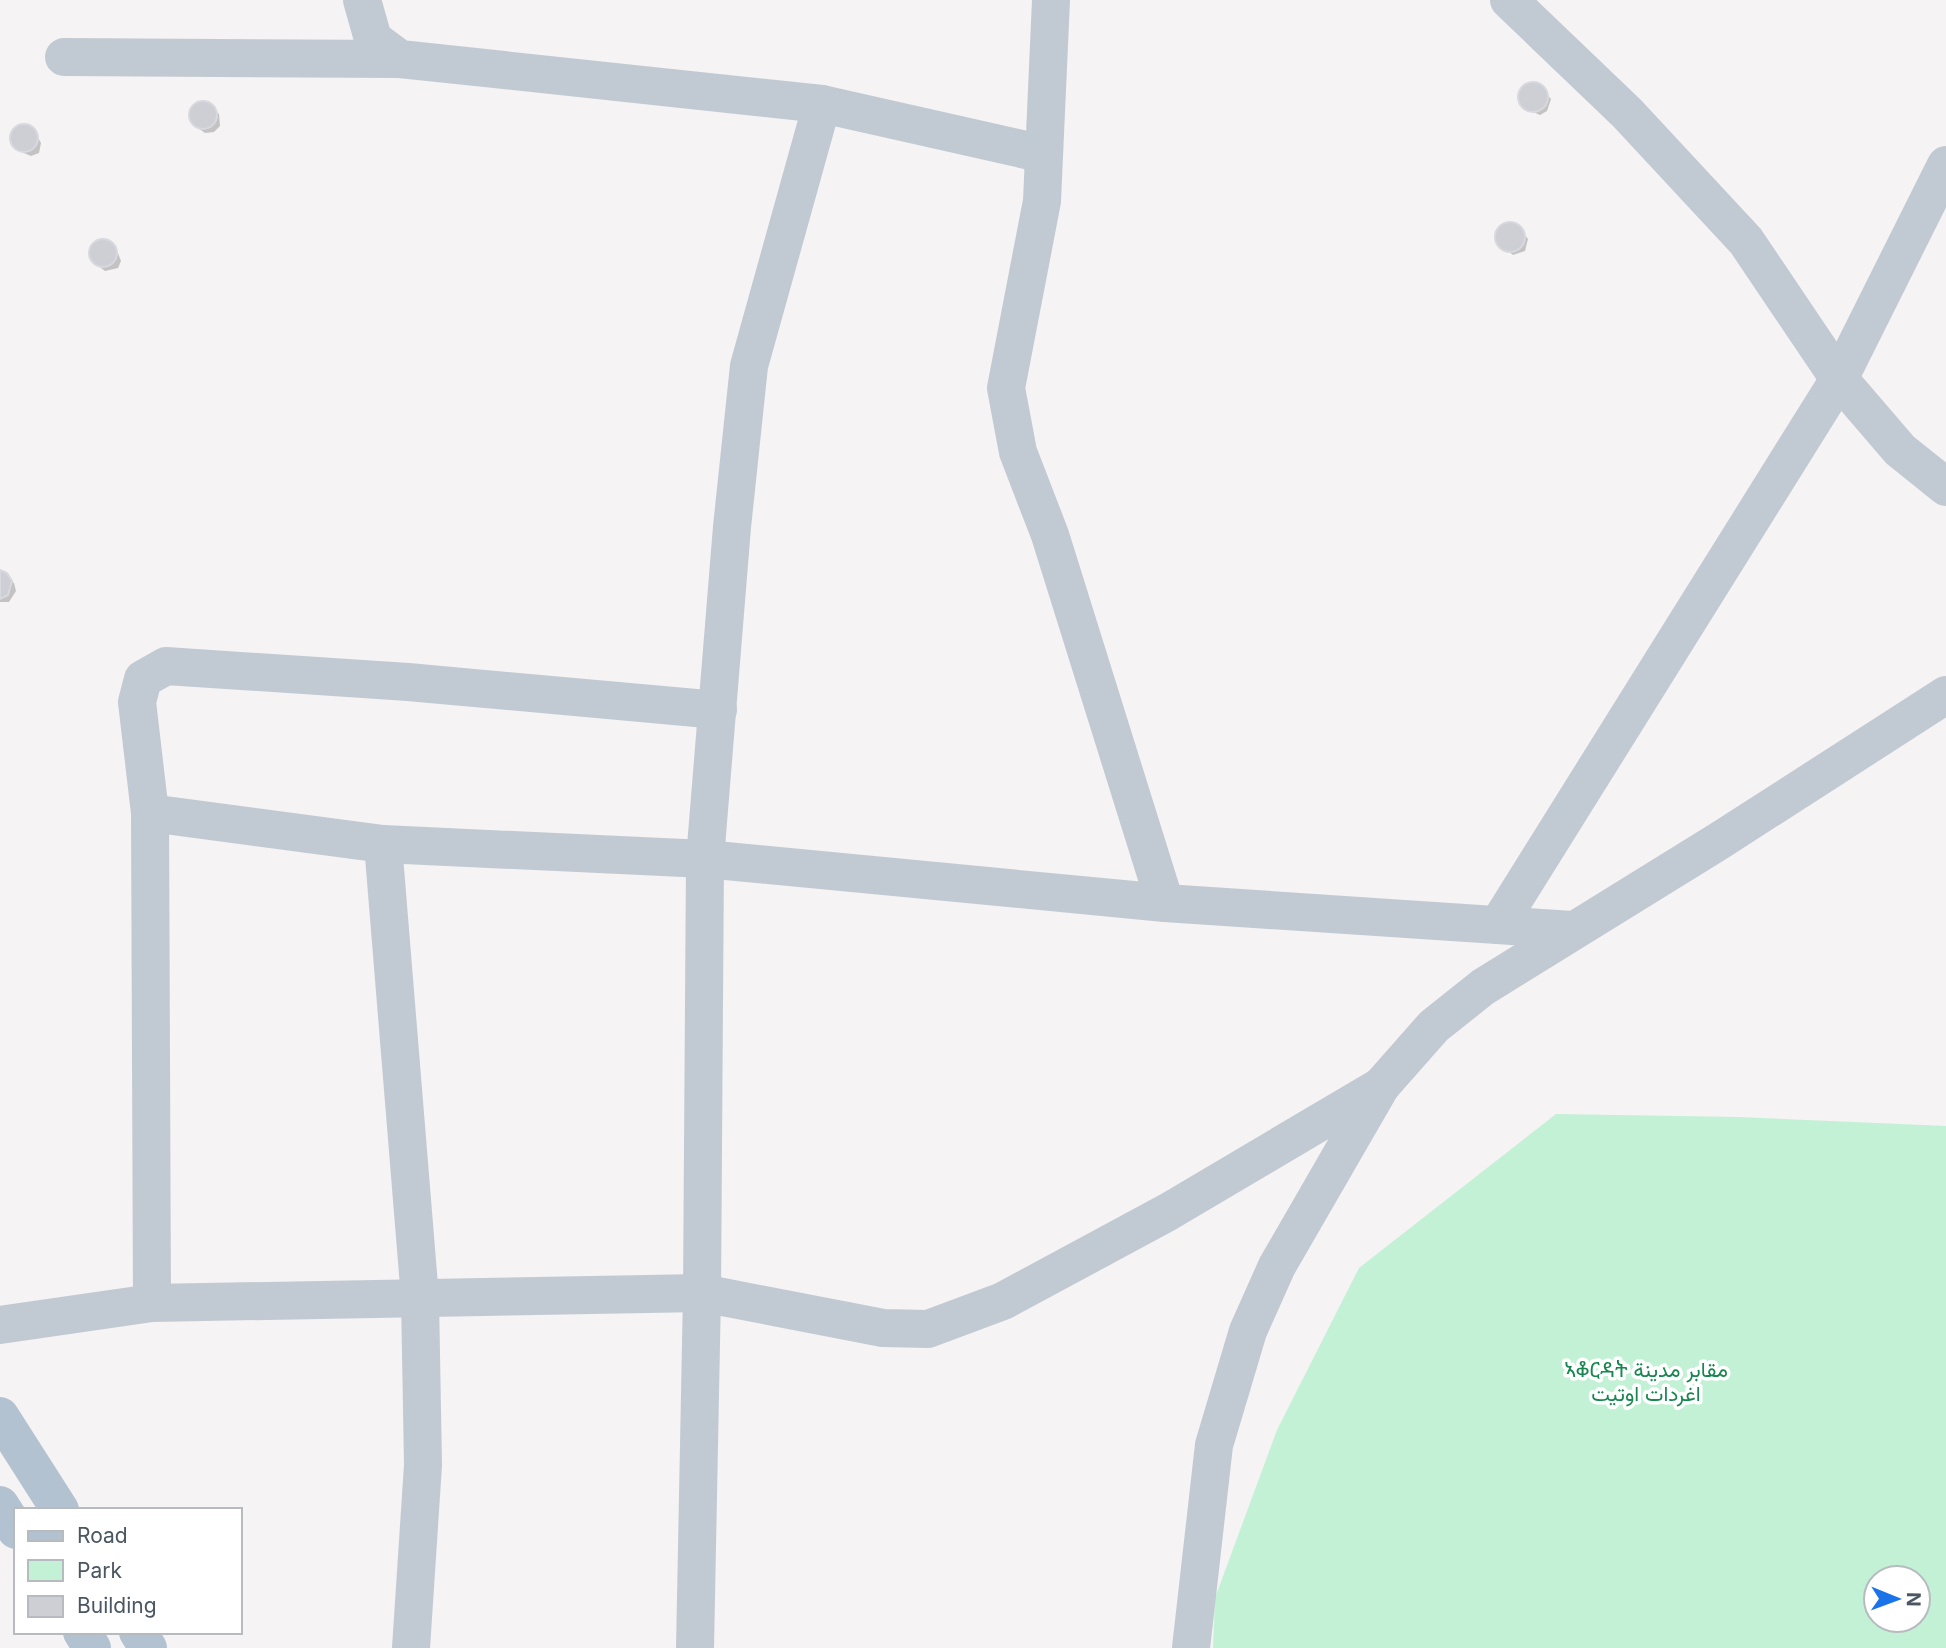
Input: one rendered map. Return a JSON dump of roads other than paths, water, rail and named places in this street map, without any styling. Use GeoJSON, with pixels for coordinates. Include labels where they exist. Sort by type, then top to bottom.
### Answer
{"type":"FeatureCollection","features":[{"type":"Feature","properties":{"kind":"main road"},"geometry":{"type":"LineString","coordinates":[[0,1416],[59,1508]]}},
{"type":"Feature","properties":{"kind":"main road"},"geometry":{"type":"LineString","coordinates":[[0,1505],[14,1527]]}},
{"type":"Feature","properties":{"kind":"street"},"geometry":{"type":"LineString","coordinates":[[362,0],[373,39],[400,59]]}},
{"type":"Feature","properties":{"kind":"street"},"geometry":{"type":"LineString","coordinates":[[1051,0],[1042,201],[1006,388],[1018,452],[1050,535],[1165,903]]}},
{"type":"Feature","properties":{"kind":"street"},"geometry":{"type":"LineString","coordinates":[[1509,0],[1627,113],[1746,241],[1839,379],[1900,450],[1946,487]]}},
{"type":"Feature","properties":{"kind":"street"},"geometry":{"type":"LineString","coordinates":[[64,57],[400,59],[822,104],[1044,154]]}},
{"type":"Feature","properties":{"kind":"street"},"geometry":{"type":"LineString","coordinates":[[695,1648],[702,1293],[705,859],[732,527],[749,366],[822,104]]}},
{"type":"Feature","properties":{"kind":"street"},"geometry":{"type":"LineString","coordinates":[[1498,925],[1839,379],[1946,165]]}},
{"type":"Feature","properties":{"kind":"street"},"geometry":{"type":"LineString","coordinates":[[152,1303],[149,813],[137,702],[143,679],[166,666],[408,682],[718,710]]}},
{"type":"Feature","properties":{"kind":"street"},"geometry":{"type":"LineString","coordinates":[[1191,1648],[1214,1446],[1248,1331],[1277,1266],[1381,1086],[1434,1026],[1483,987],[1719,841],[1946,695]]}},
{"type":"Feature","properties":{"kind":"street"},"geometry":{"type":"LineString","coordinates":[[149,813],[383,844],[705,859],[1165,903],[1572,930]]}},
{"type":"Feature","properties":{"kind":"street"},"geometry":{"type":"LineString","coordinates":[[383,844],[421,1298],[422,1465],[411,1648]]}},
{"type":"Feature","properties":{"kind":"street"},"geometry":{"type":"LineString","coordinates":[[0,1325],[152,1303],[702,1293],[883,1328],[928,1329],[1003,1301],[1168,1212],[1381,1086]]}},
{"type":"Feature","properties":{"kind":"street"},"geometry":{"type":"LineString","coordinates":[[1165,1648],[1198,1592]]}},
{"type":"Feature","properties":{"kind":"park label","name":"ኣቆርዳት مقابر مدينة اغردات اوتيت"},"geometry":{"type":"Point","coordinates":[1646,1382]}}]}
